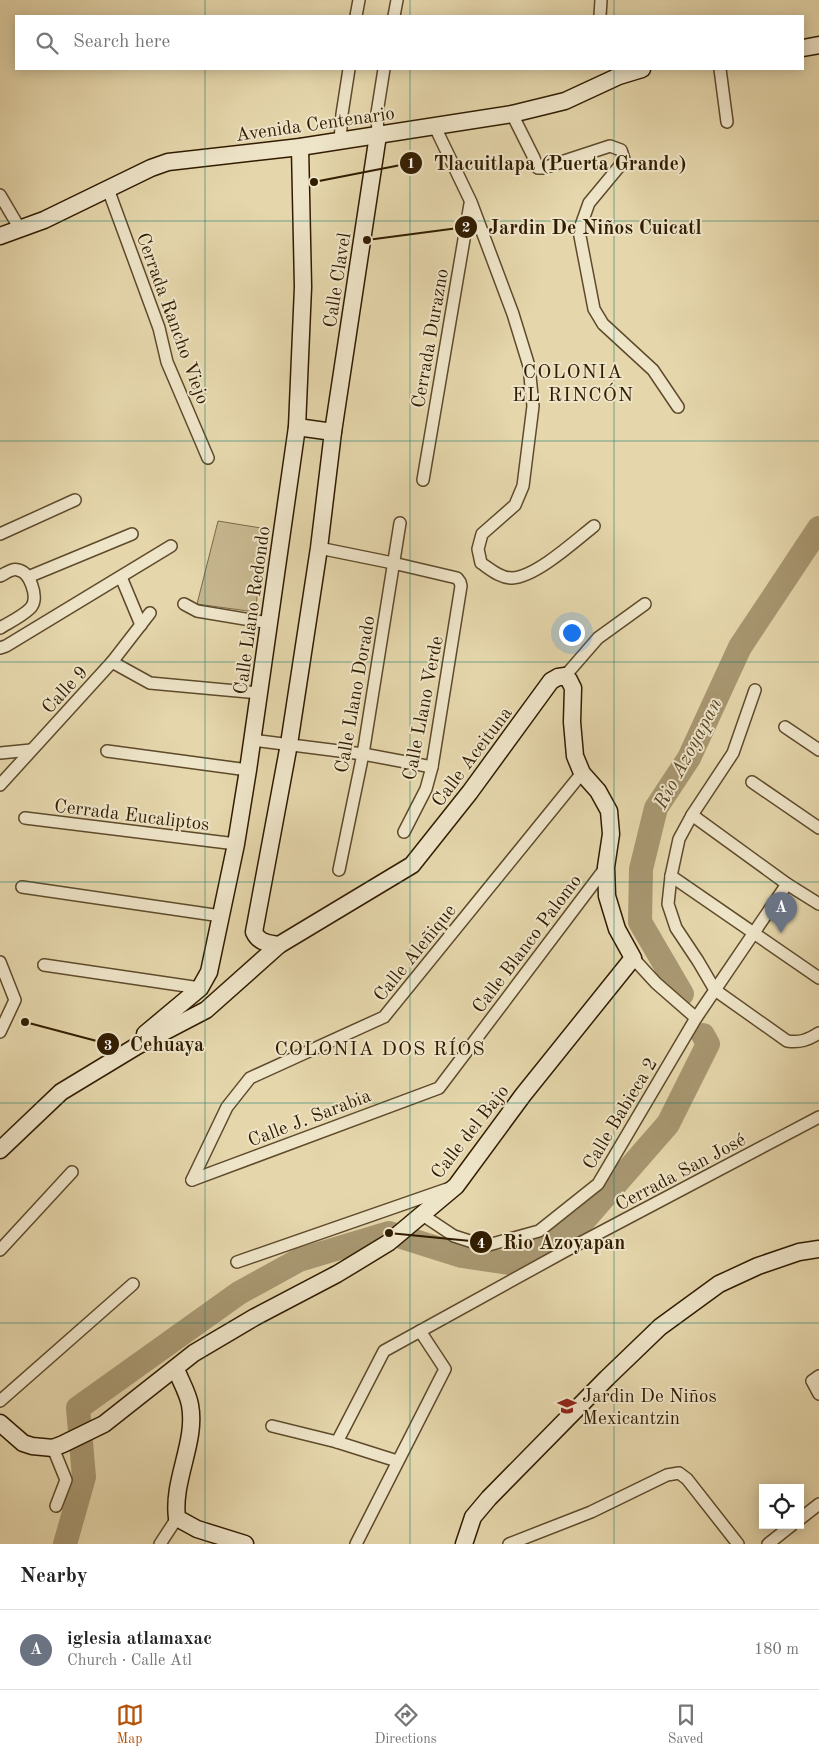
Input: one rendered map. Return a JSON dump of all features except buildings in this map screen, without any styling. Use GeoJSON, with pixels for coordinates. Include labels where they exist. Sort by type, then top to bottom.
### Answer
{"type":"FeatureCollection","features":[{"type":"Feature","properties":{"kind":"street"},"geometry":{"type":"LineString","coordinates":[[356,15],[359,0]]}},
{"type":"Feature","properties":{"kind":"street"},"geometry":{"type":"LineString","coordinates":[[394,15],[397,0]]}},
{"type":"Feature","properties":{"kind":"street"},"geometry":{"type":"LineString","coordinates":[[600,0],[600,15]]}},
{"type":"Feature","properties":{"kind":"street"},"geometry":{"type":"LineString","coordinates":[[804,48],[819,45]]}},
{"type":"Feature","properties":{"kind":"street"},"geometry":{"type":"LineString","coordinates":[[340,141],[348,70]]}},
{"type":"Feature","properties":{"kind":"street"},"geometry":{"type":"LineString","coordinates":[[378,135],[376,113],[384,70]]}},
{"type":"Feature","properties":{"kind":"street","name":"Avenida Centenario"},"geometry":{"type":"LineString","coordinates":[[0,236],[44,220],[108,188],[168,162],[300,147],[512,114],[565,101],[618,72],[634,70]]}},
{"type":"Feature","properties":{"kind":"street"},"geometry":{"type":"LineString","coordinates":[[720,70],[727,122]]}},
{"type":"Feature","properties":{"kind":"street"},"geometry":{"type":"LineString","coordinates":[[512,114],[538,168],[544,168],[610,146],[621,150],[624,159],[589,203],[579,231],[594,309],[603,324],[653,370],[678,407]]}},
{"type":"Feature","properties":{"kind":"street"},"geometry":{"type":"LineString","coordinates":[[436,127],[470,202],[513,314],[529,366],[533,406],[523,486],[515,505],[482,534],[478,549],[481,563],[496,573],[511,578],[524,576],[540,568],[594,526]]}},
{"type":"Feature","properties":{"kind":"street","name":"Calle Clavel"},"geometry":{"type":"LineString","coordinates":[[333,432],[378,135]]}},
{"type":"Feature","properties":{"kind":"street","name":"Calle Llano Redondo"},"geometry":{"type":"LineString","coordinates":[[137,1046],[147,1032],[200,988],[209,972],[236,844],[297,427],[303,287],[300,147]]}},
{"type":"Feature","properties":{"kind":"street","name":"Cerrada Rancho Viejo"},"geometry":{"type":"LineString","coordinates":[[108,188],[159,328],[167,362],[208,458]]}},
{"type":"Feature","properties":{"kind":"street"},"geometry":{"type":"LineString","coordinates":[[0,195],[20,229]]}},
{"type":"Feature","properties":{"kind":"street","name":"Cerrada Durazno"},"geometry":{"type":"LineString","coordinates":[[423,480],[470,202]]}},
{"type":"Feature","properties":{"kind":"street"},"geometry":{"type":"LineString","coordinates":[[279,945],[263,942],[257,938],[254,932],[289,744],[319,548],[333,432],[297,427]]}},
{"type":"Feature","properties":{"kind":"street"},"geometry":{"type":"LineString","coordinates":[[0,534],[75,500]]}},
{"type":"Feature","properties":{"kind":"street","name":"Calle Llano Dorado"},"geometry":{"type":"LineString","coordinates":[[339,870],[363,754],[400,523]]}},
{"type":"Feature","properties":{"kind":"street"},"geometry":{"type":"LineString","coordinates":[[28,577],[132,534]]}},
{"type":"Feature","properties":{"kind":"street"},"geometry":{"type":"LineString","coordinates":[[0,648],[122,577],[171,546]]}},
{"type":"Feature","properties":{"kind":"street"},"geometry":{"type":"LineString","coordinates":[[319,548],[394,563]]}},
{"type":"Feature","properties":{"kind":"street","name":"Calle Llano Verde"},"geometry":{"type":"LineString","coordinates":[[394,563],[457,578],[461,586],[432,767],[426,789],[404,832]]}},
{"type":"Feature","properties":{"kind":"street"},"geometry":{"type":"LineString","coordinates":[[0,576],[17,569],[28,577],[34,591],[32,606],[0,628]]}},
{"type":"Feature","properties":{"kind":"street"},"geometry":{"type":"LineString","coordinates":[[122,577],[141,626]]}},
{"type":"Feature","properties":{"kind":"street"},"geometry":{"type":"LineString","coordinates":[[184,604],[196,611],[269,623]]}},
{"type":"Feature","properties":{"kind":"street"},"geometry":{"type":"LineString","coordinates":[[645,604],[598,638],[565,676],[573,688],[572,722],[575,756],[582,773],[598,791],[609,811],[611,834],[606,867],[608,896],[617,929],[633,958],[656,983],[696,1018]]}},
{"type":"Feature","properties":{"kind":"street","name":"Calle 9"},"geometry":{"type":"LineString","coordinates":[[0,785],[112,662],[150,613]]}},
{"type":"Feature","properties":{"kind":"street"},"geometry":{"type":"LineString","coordinates":[[112,662],[150,683],[259,693]]}},
{"type":"Feature","properties":{"kind":"street","name":"Calle Aceituna"},"geometry":{"type":"LineString","coordinates":[[279,945],[412,866],[470,792],[551,681],[565,676]]}},
{"type":"Feature","properties":{"kind":"street"},"geometry":{"type":"LineString","coordinates":[[755,690],[732,753],[692,815],[679,839],[671,876],[668,904],[676,928],[715,990],[786,1041],[796,1043],[807,1040],[819,1033]]}},
{"type":"Feature","properties":{"kind":"street"},"geometry":{"type":"LineString","coordinates":[[785,727],[819,750]]}},
{"type":"Feature","properties":{"kind":"street"},"geometry":{"type":"LineString","coordinates":[[252,740],[363,754],[432,767]]}},
{"type":"Feature","properties":{"kind":"street"},"geometry":{"type":"LineString","coordinates":[[0,753],[31,750]]}},
{"type":"Feature","properties":{"kind":"street"},"geometry":{"type":"LineString","coordinates":[[107,751],[248,770]]}},
{"type":"Feature","properties":{"kind":"street","name":"Calle Aleñique"},"geometry":{"type":"LineString","coordinates":[[192,1180],[227,1106],[250,1078],[384,1017],[582,773]]}},
{"type":"Feature","properties":{"kind":"street"},"geometry":{"type":"LineString","coordinates":[[752,782],[819,828]]}},
{"type":"Feature","properties":{"kind":"street"},"geometry":{"type":"LineString","coordinates":[[692,815],[819,904]]}},
{"type":"Feature","properties":{"kind":"street","name":"Cerrada Eucaliptos"},"geometry":{"type":"LineString","coordinates":[[25,818],[236,844]]}},
{"type":"Feature","properties":{"kind":"street","name":"Calle Blanco Palomo"},"geometry":{"type":"LineString","coordinates":[[439,1088],[606,867]]}},
{"type":"Feature","properties":{"kind":"street"},"geometry":{"type":"LineString","coordinates":[[671,876],[819,978]]}},
{"type":"Feature","properties":{"kind":"street","name":"Calle Babieca 2"},"geometry":{"type":"LineString","coordinates":[[416,1217],[454,1236],[485,1246],[539,1230],[598,1184],[696,1018],[788,884]]}},
{"type":"Feature","properties":{"kind":"street"},"geometry":{"type":"LineString","coordinates":[[22,887],[221,916]]}},
{"type":"Feature","properties":{"kind":"street"},"geometry":{"type":"LineString","coordinates":[[0,1150],[61,1092],[137,1046],[206,1010],[279,945]]}},
{"type":"Feature","properties":{"kind":"street","name":"Calle del Bajo"},"geometry":{"type":"LineString","coordinates":[[58,1446],[104,1424],[194,1353],[388,1243],[416,1217],[456,1186],[523,1095],[633,958]]}},
{"type":"Feature","properties":{"kind":"street"},"geometry":{"type":"LineString","coordinates":[[0,962],[15,1000],[0,1032]]}},
{"type":"Feature","properties":{"kind":"street"},"geometry":{"type":"LineString","coordinates":[[44,965],[200,988]]}},
{"type":"Feature","properties":{"kind":"street","name":"Calle J. Sarabia"},"geometry":{"type":"LineString","coordinates":[[192,1180],[439,1088]]}},
{"type":"Feature","properties":{"kind":"street","name":"Cerrada San José"},"geometry":{"type":"LineString","coordinates":[[337,1442],[384,1351],[576,1245],[819,1117]]}},
{"type":"Feature","properties":{"kind":"street"},"geometry":{"type":"LineString","coordinates":[[0,1250],[72,1172]]}},
{"type":"Feature","properties":{"kind":"street"},"geometry":{"type":"LineString","coordinates":[[236,1262],[456,1186]]}},
{"type":"Feature","properties":{"kind":"street"},"geometry":{"type":"LineString","coordinates":[[467,1543],[473,1518],[489,1498],[607,1378],[660,1328],[719,1284],[758,1266],[799,1252],[819,1249]]}},
{"type":"Feature","properties":{"kind":"street"},"geometry":{"type":"LineString","coordinates":[[0,1401],[134,1284]]}},
{"type":"Feature","properties":{"kind":"street"},"geometry":{"type":"LineString","coordinates":[[356,1544],[445,1369],[420,1331]]}},
{"type":"Feature","properties":{"kind":"street"},"geometry":{"type":"LineString","coordinates":[[160,1544],[177,1518],[175,1504],[190,1428],[190,1405],[176,1369]]}},
{"type":"Feature","properties":{"kind":"street"},"geometry":{"type":"LineString","coordinates":[[815,1378],[819,1394]]}},
{"type":"Feature","properties":{"kind":"street"},"geometry":{"type":"LineString","coordinates":[[0,1422],[23,1443],[32,1446],[58,1446],[66,1480],[56,1506]]}},
{"type":"Feature","properties":{"kind":"street"},"geometry":{"type":"LineString","coordinates":[[272,1426],[337,1442],[397,1461]]}},
{"type":"Feature","properties":{"kind":"street"},"geometry":{"type":"LineString","coordinates":[[509,1544],[591,1512],[666,1474],[679,1472],[687,1479],[738,1544]]}},
{"type":"Feature","properties":{"kind":"street"},"geometry":{"type":"LineString","coordinates":[[804,1516],[819,1504]]}},
{"type":"Feature","properties":{"kind":"street"},"geometry":{"type":"LineString","coordinates":[[177,1518],[197,1529],[245,1544]]}},
{"type":"Feature","properties":{"kind":"street"},"geometry":{"type":"LineString","coordinates":[[768,1544],[787,1529]]}},
{"type":"Feature","properties":{"kind":"shaded area"},"geometry":{"type":"Polygon","coordinates":[[[218,521],[267,529],[255,612],[197,604],[218,521]]]}},
{"type":"Feature","properties":{"kind":"waterway","name":"Rio Azoyapan"},"geometry":{"type":"LineString","coordinates":[[682,994],[640,922],[641,869],[656,808],[689,758],[740,647],[819,528]]}},
{"type":"Feature","properties":{"kind":"waterway","name":"Rio Azoyapan"},"geometry":{"type":"LineString","coordinates":[[65,1544],[84,1477],[78,1408],[239,1293],[299,1260],[389,1233],[462,1256],[509,1263],[585,1219],[668,1124],[708,1044],[703,1035]]}},
{"type":"Feature","properties":{"kind":"place","name":"Tlacuitlapa (Puerta Grande)"},"geometry":{"type":"Point","coordinates":[314,182]}},
{"type":"Feature","properties":{"kind":"place","name":"Jardin De Niños Cuicatl"},"geometry":{"type":"Point","coordinates":[367,240]}},
{"type":"Feature","properties":{"kind":"place","name":"iglesia atlamaxac"},"geometry":{"type":"Point","coordinates":[781,933]}},
{"type":"Feature","properties":{"kind":"place","name":"Cehuaya"},"geometry":{"type":"Point","coordinates":[25,1022]}},
{"type":"Feature","properties":{"kind":"place","name":"Rio Azoyapan"},"geometry":{"type":"Point","coordinates":[389,1233]}},
{"type":"Feature","properties":{"kind":"place","name":"Jardin De Niños Mexicantzin"},"geometry":{"type":"Point","coordinates":[567,1406]}},
{"type":"Feature","properties":{"kind":"district","name":"COLONIA EL RINCÓN"},"geometry":{"type":"Point","coordinates":[573,382]}},
{"type":"Feature","properties":{"kind":"district","name":"COLONIA DOS RÍOS"},"geometry":{"type":"Point","coordinates":[380,1048]}}]}
